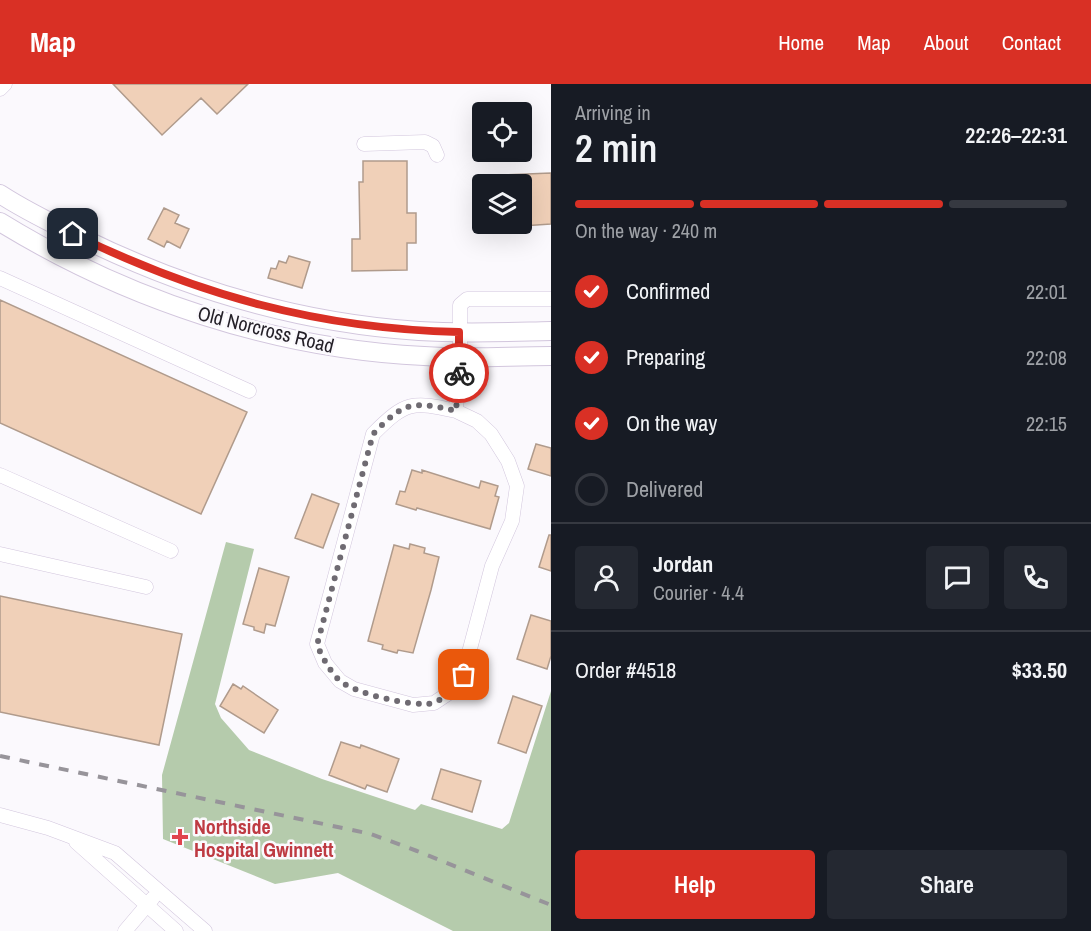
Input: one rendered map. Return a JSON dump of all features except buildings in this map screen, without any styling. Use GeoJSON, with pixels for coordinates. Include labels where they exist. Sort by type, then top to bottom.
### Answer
{"type":"FeatureCollection","features":[{"type":"Feature","properties":{"kind":"main road","name":"Old Norcross Road"},"geometry":{"type":"LineString","coordinates":[[0,194],[40,217],[107,250],[176,279],[236,300],[296,315],[358,325],[420,331],[551,332]]}},
{"type":"Feature","properties":{"kind":"main road","name":"Old Norcross Road"},"geometry":{"type":"LineString","coordinates":[[0,222],[112,280],[206,316],[302,341],[367,351],[424,356],[551,356]]}},
{"type":"Feature","properties":{"kind":"street"},"geometry":{"type":"LineString","coordinates":[[0,89],[5,84]]}},
{"type":"Feature","properties":{"kind":"street"},"geometry":{"type":"LineString","coordinates":[[364,144],[424,142],[433,146],[437,155]]}},
{"type":"Feature","properties":{"kind":"street"},"geometry":{"type":"LineString","coordinates":[[0,278],[249,391]]}},
{"type":"Feature","properties":{"kind":"street"},"geometry":{"type":"LineString","coordinates":[[456,411],[460,357],[460,305],[467,299],[551,298]]}},
{"type":"Feature","properties":{"kind":"street"},"geometry":{"type":"LineString","coordinates":[[426,404],[456,411],[477,421],[491,434],[508,461],[517,486],[512,521],[492,566],[464,675],[449,693],[434,703],[413,705],[354,689],[340,681],[325,663],[317,645],[373,434],[393,414],[409,406],[426,404]]}},
{"type":"Feature","properties":{"kind":"street"},"geometry":{"type":"LineString","coordinates":[[0,475],[171,551]]}},
{"type":"Feature","properties":{"kind":"street"},"geometry":{"type":"LineString","coordinates":[[0,554],[146,587]]}},
{"type":"Feature","properties":{"kind":"street"},"geometry":{"type":"LineString","coordinates":[[0,815],[31,822],[114,853],[206,931]]}},
{"type":"Feature","properties":{"kind":"street"},"geometry":{"type":"LineString","coordinates":[[70,836],[176,931]]}},
{"type":"Feature","properties":{"kind":"street"},"geometry":{"type":"LineString","coordinates":[[125,931],[160,891]]}},
{"type":"Feature","properties":{"kind":"green space"},"geometry":{"type":"Polygon","coordinates":[[[226,542],[254,549],[215,704],[221,718],[249,750],[322,779],[415,810],[421,804],[502,829],[509,823],[551,691],[551,931],[453,931],[338,873],[275,884],[163,839],[162,775],[226,542]]]}},
{"type":"Feature","properties":{"kind":"railway"},"geometry":{"type":"LineString","coordinates":[[0,756],[371,834],[551,905]]}},
{"type":"Feature","properties":{"kind":"way so far"},"geometry":{"type":"LineString","coordinates":[[459,373],[456,411],[426,404],[409,406],[393,414],[373,434],[317,645],[325,663],[340,681],[354,689],[413,705],[434,703],[449,693],[464,675]]}},
{"type":"Feature","properties":{"kind":"place","name":"Northside Hospital Gwinnett"},"geometry":{"type":"Point","coordinates":[180,837]}},
{"type":"Feature","properties":{"kind":"route"},"geometry":{"type":"LineString","coordinates":[[73,234],[176,279],[236,300],[296,315],[358,325],[459,332],[459,373]]}}]}
